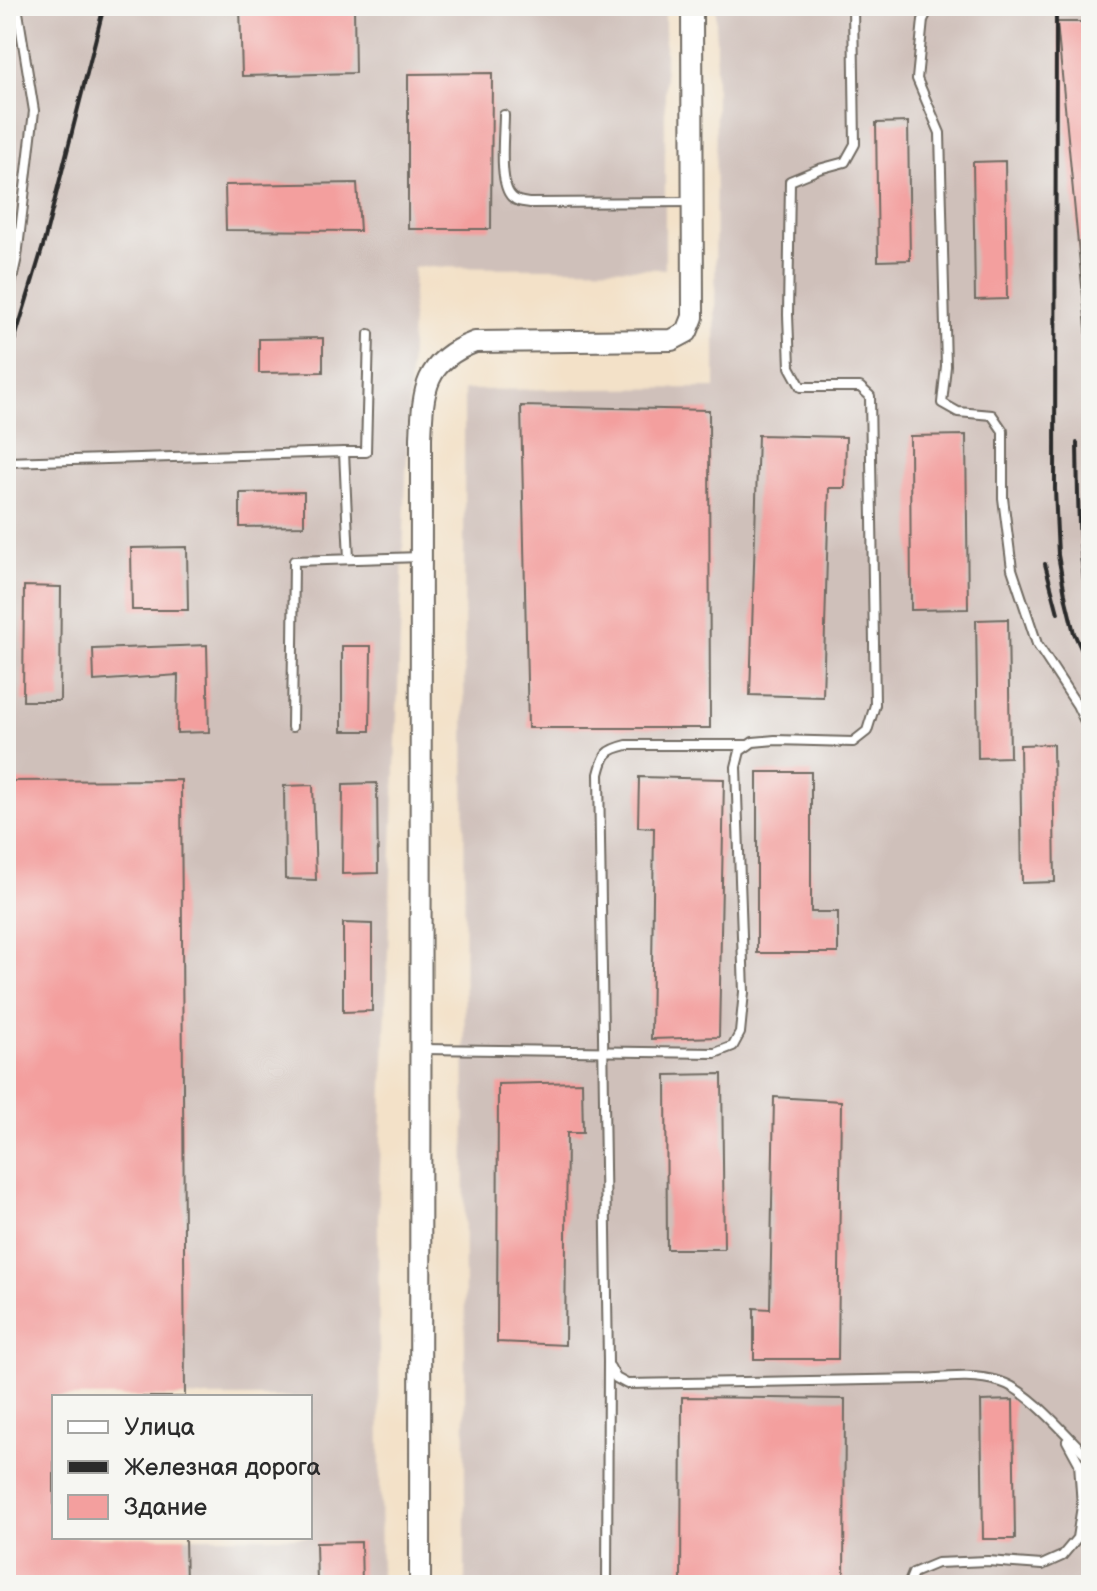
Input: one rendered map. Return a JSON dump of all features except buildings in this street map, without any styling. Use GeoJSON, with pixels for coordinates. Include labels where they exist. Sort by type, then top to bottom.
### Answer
{"type":"FeatureCollection","features":[{"type":"Feature","properties":{"kind":"street"},"geometry":{"type":"LineString","coordinates":[[420,1585],[422,403],[429,376],[447,355],[475,342],[672,340],[687,332],[693,317],[692,6]]}},
{"type":"Feature","properties":{"kind":"lane"},"geometry":{"type":"LineString","coordinates":[[6,307],[17,257],[34,111],[17,6]]}},
{"type":"Feature","properties":{"kind":"lane"},"geometry":{"type":"LineString","coordinates":[[421,1049],[715,1053],[733,1046],[740,1033],[744,992],[736,767],[740,751],[753,742],[775,740],[853,742],[867,731],[875,705],[870,396],[860,387],[801,387],[790,367],[788,315],[790,181],[845,162],[855,144],[853,6]]}},
{"type":"Feature","properties":{"kind":"lane"},"geometry":{"type":"LineString","coordinates":[[930,6],[923,20],[917,79],[940,133],[946,366],[942,403],[958,412],[992,415],[1003,431],[1003,498],[1012,569],[1037,644],[1077,705],[1091,734]]}},
{"type":"Feature","properties":{"kind":"lane"},"geometry":{"type":"LineString","coordinates":[[504,115],[505,185],[509,196],[518,201],[693,202]]}},
{"type":"Feature","properties":{"kind":"lane"},"geometry":{"type":"LineString","coordinates":[[6,462],[366,452],[369,334]]}},
{"type":"Feature","properties":{"kind":"lane"},"geometry":{"type":"LineString","coordinates":[[344,452],[349,559]]}},
{"type":"Feature","properties":{"kind":"lane"},"geometry":{"type":"LineString","coordinates":[[292,727],[294,561],[422,557]]}},
{"type":"Feature","properties":{"kind":"lane"},"geometry":{"type":"LineString","coordinates":[[607,1585],[608,1362],[598,790],[603,757],[614,748],[627,745],[748,745]]}},
{"type":"Feature","properties":{"kind":"lane"},"geometry":{"type":"LineString","coordinates":[[608,1362],[616,1378],[627,1384],[962,1376],[1001,1382],[1024,1393],[1091,1460]]}},
{"type":"Feature","properties":{"kind":"lane"},"geometry":{"type":"LineString","coordinates":[[908,1585],[913,1573],[937,1563],[988,1561],[1042,1565],[1062,1556],[1077,1538],[1082,1506],[1079,1463],[1063,1433]]}},
{"type":"Feature","properties":{"kind":"shaded area"},"geometry":{"type":"Polygon","coordinates":[[[6,6],[665,6],[665,269],[414,267],[378,1219],[381,1585],[6,1585],[6,6]]]}},
{"type":"Feature","properties":{"kind":"shaded area"},"geometry":{"type":"Polygon","coordinates":[[[716,6],[1091,6],[1091,1585],[465,1585],[464,390],[715,388],[716,6]]]}},
{"type":"Feature","properties":{"kind":"railway"},"geometry":{"type":"LineString","coordinates":[[6,368],[43,246],[104,6]]}},
{"type":"Feature","properties":{"kind":"railway"},"geometry":{"type":"LineString","coordinates":[[1056,6],[1055,489],[1058,555],[1074,633],[1091,671]]}},
{"type":"Feature","properties":{"kind":"railway"},"geometry":{"type":"LineString","coordinates":[[1077,443],[1081,555],[1091,621]]}},
{"type":"Feature","properties":{"kind":"railway"},"geometry":{"type":"LineString","coordinates":[[1045,564],[1058,613]]}}]}
